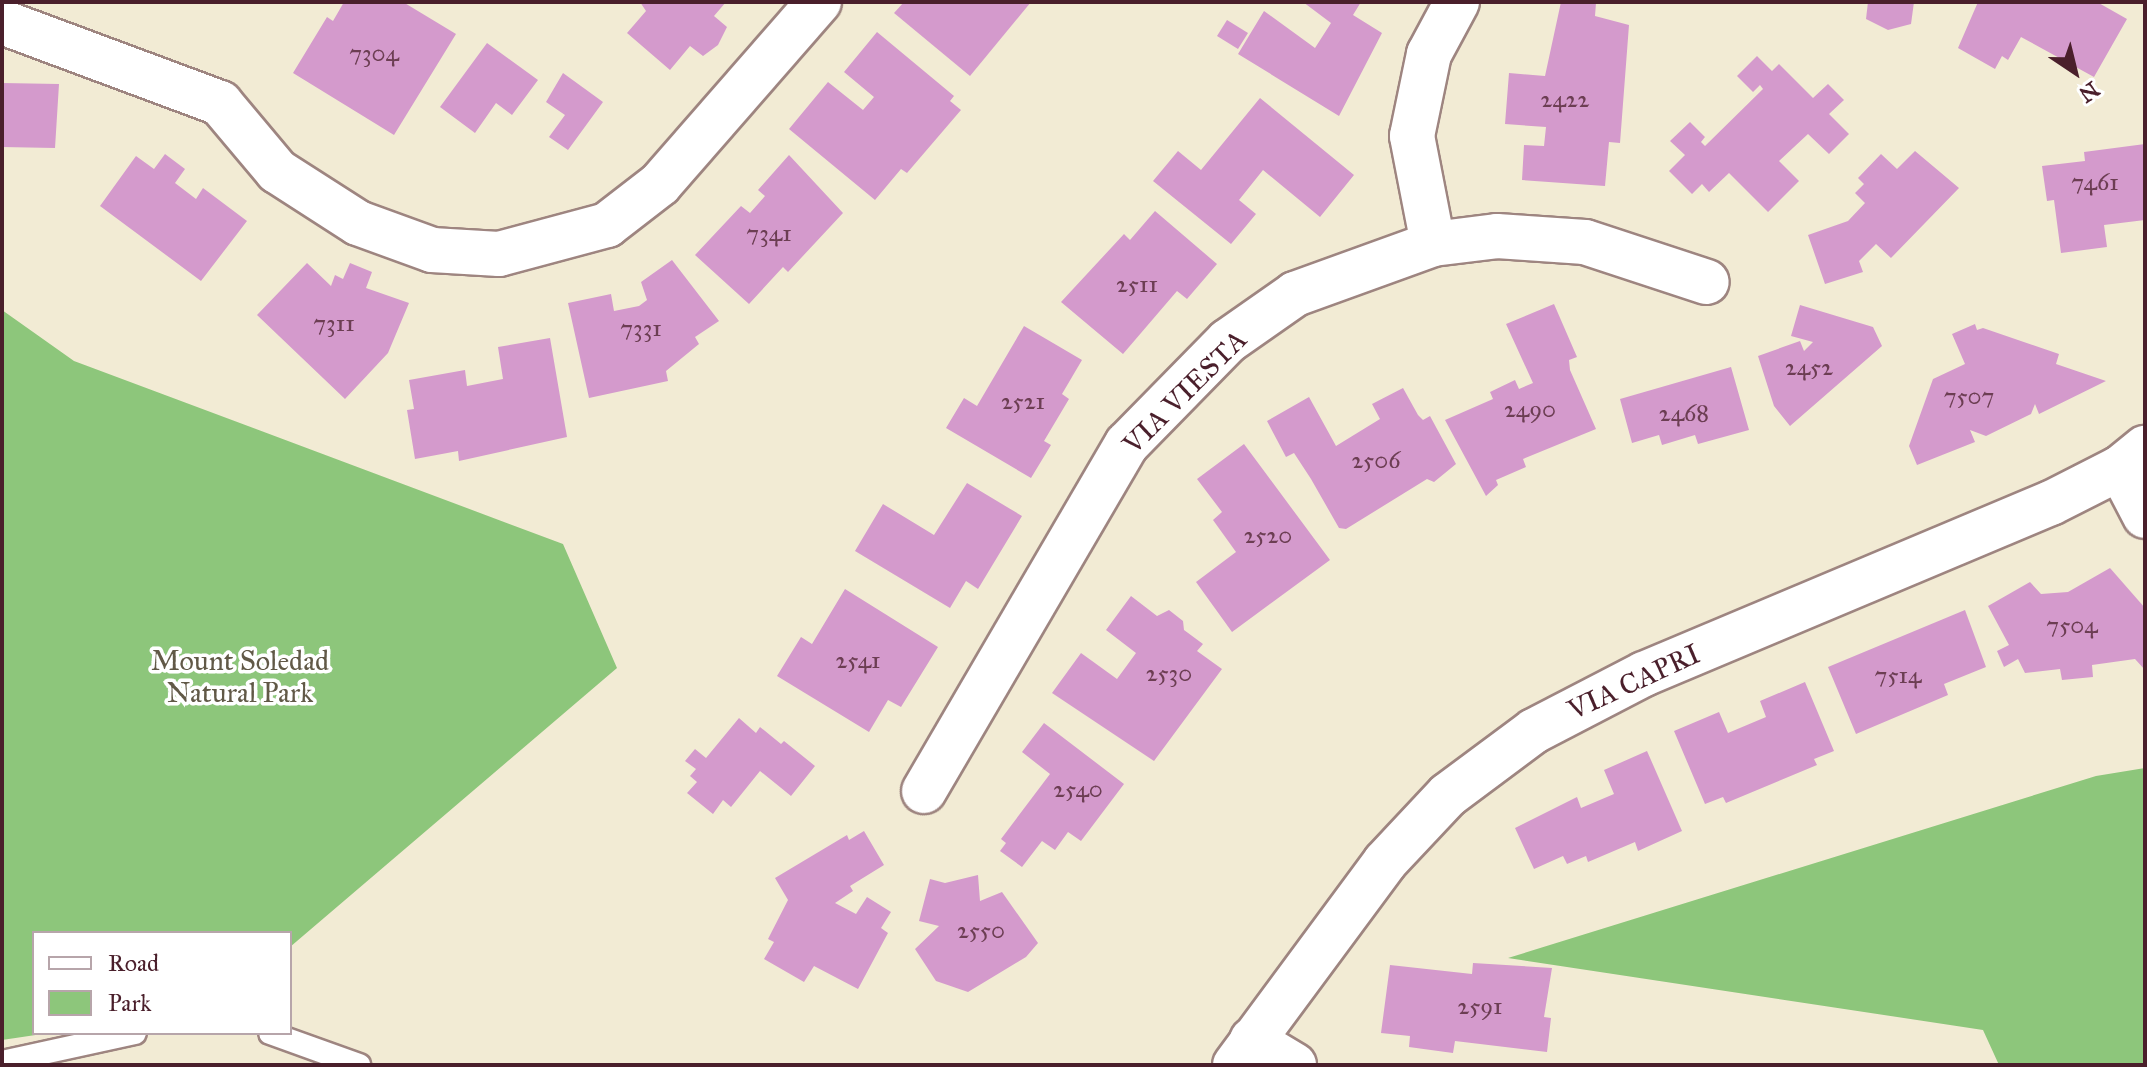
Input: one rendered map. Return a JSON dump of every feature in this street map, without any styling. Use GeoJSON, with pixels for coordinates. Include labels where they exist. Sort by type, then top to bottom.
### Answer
{"type":"FeatureCollection","features":[{"type":"Feature","properties":{"kind":"street"},"geometry":{"type":"LineString","coordinates":[[2,22],[220,103],[277,171],[358,223],[432,250],[499,254],[607,225],[660,184],[819,2]]}},
{"type":"Feature","properties":{"kind":"street"},"geometry":{"type":"LineString","coordinates":[[1433,244],[1412,136],[1429,54],[1457,2]]}},
{"type":"Feature","properties":{"kind":"street","name":"VIA VIESTA"},"geometry":{"type":"LineString","coordinates":[[924,791],[1127,444],[1228,341],[1295,294],[1433,244],[1497,236],[1585,242],[1707,282]]}},
{"type":"Feature","properties":{"kind":"street"},"geometry":{"type":"LineString","coordinates":[[2133,458],[2145,516]]}},
{"type":"Feature","properties":{"kind":"street","name":"VIA CAPRI"},"geometry":{"type":"LineString","coordinates":[[1243,1052],[1385,862],[1448,795],[1534,731],[1644,674],[2051,503],[2133,458]]}},
{"type":"Feature","properties":{"kind":"street"},"geometry":{"type":"LineString","coordinates":[[1243,1052],[1294,1065]]}},
{"type":"Feature","properties":{"kind":"lane"},"geometry":{"type":"LineString","coordinates":[[2,1062],[126,1035]]}},
{"type":"Feature","properties":{"kind":"lane"},"geometry":{"type":"LineString","coordinates":[[276,1035],[359,1065]]}},
{"type":"Feature","properties":{"kind":"green space","name":"Mount Soledad Natural Park"},"geometry":{"type":"Polygon","coordinates":[[[2,310],[74,361],[563,544],[617,668],[292,945],[292,931],[32,931],[32,1035],[36,1035],[2,1040],[2,310]]]}},
{"type":"Feature","properties":{"kind":"green space"},"geometry":{"type":"Polygon","coordinates":[[[2145,768],[2145,1065],[1999,1065],[1983,1030],[1508,958],[2096,776],[2145,768]]]}},
{"type":"Feature","properties":{"kind":"building"},"geometry":{"type":"Polygon","coordinates":[[[344,2],[403,2],[456,34],[394,135],[293,73],[327,17],[333,21],[344,2]]]}},
{"type":"Feature","properties":{"kind":"building"},"geometry":{"type":"Polygon","coordinates":[[[640,2],[726,2],[714,16],[727,27],[718,45],[703,56],[690,46],[670,70],[627,33],[646,11],[640,2]]]}},
{"type":"Feature","properties":{"kind":"building"},"geometry":{"type":"Polygon","coordinates":[[[904,2],[1031,2],[970,76],[894,13],[904,2]]]}},
{"type":"Feature","properties":{"kind":"building"},"geometry":{"type":"Polygon","coordinates":[[[1303,2],[1361,2],[1353,15],[1382,33],[1339,116],[1238,54],[1264,11],[1315,48],[1331,23],[1303,2]]]}},
{"type":"Feature","properties":{"kind":"building"},"geometry":{"type":"Polygon","coordinates":[[[1561,2],[1596,3],[1595,16],[1629,25],[1620,143],[1609,142],[1605,186],[1522,180],[1524,145],[1544,146],[1546,127],[1505,124],[1509,73],[1545,76],[1561,2]]]}},
{"type":"Feature","properties":{"kind":"building"},"geometry":{"type":"Polygon","coordinates":[[[1868,2],[1914,2],[1911,24],[1888,30],[1866,19],[1868,2]]]}},
{"type":"Feature","properties":{"kind":"building"},"geometry":{"type":"Polygon","coordinates":[[[1978,2],[2097,2],[2127,19],[2094,77],[2021,37],[2008,60],[2002,56],[1995,69],[1958,48],[1978,2]]]}},
{"type":"Feature","properties":{"kind":"building"},"geometry":{"type":"Polygon","coordinates":[[[1227,20],[1248,33],[1238,49],[1217,36],[1227,20]]]}},
{"type":"Feature","properties":{"kind":"building"},"geometry":{"type":"Polygon","coordinates":[[[877,32],[954,96],[950,101],[961,110],[907,173],[901,169],[875,200],[789,129],[828,82],[863,110],[874,97],[844,72],[877,32]]]}},
{"type":"Feature","properties":{"kind":"building"},"geometry":{"type":"Polygon","coordinates":[[[487,43],[538,80],[512,115],[496,103],[475,133],[440,107],[487,43]]]}},
{"type":"Feature","properties":{"kind":"building"},"geometry":{"type":"Polygon","coordinates":[[[1757,56],[1772,71],[1779,64],[1813,98],[1828,84],[1844,100],[1829,114],[1849,134],[1829,154],[1808,134],[1779,161],[1799,181],[1768,212],[1729,173],[1709,192],[1702,184],[1692,194],[1669,171],[1685,155],[1670,141],[1690,122],[1705,137],[1701,142],[1705,146],[1763,89],[1760,85],[1753,92],[1737,76],[1757,56]]]}},
{"type":"Feature","properties":{"kind":"building"},"geometry":{"type":"Polygon","coordinates":[[[563,73],[603,102],[568,150],[549,137],[565,115],[546,102],[563,73]]]}},
{"type":"Feature","properties":{"kind":"building"},"geometry":{"type":"Polygon","coordinates":[[[2,83],[59,84],[55,148],[2,147],[2,83]]]}},
{"type":"Feature","properties":{"kind":"building"},"geometry":{"type":"Polygon","coordinates":[[[1260,98],[1354,175],[1320,217],[1263,170],[1239,200],[1256,214],[1231,244],[1153,181],[1178,151],[1201,170],[1260,98]]]}},
{"type":"Feature","properties":{"kind":"building"},"geometry":{"type":"Polygon","coordinates":[[[2145,144],[2145,220],[2104,225],[2107,247],[2061,253],[2054,200],[2047,201],[2042,166],[2085,161],[2084,152],[2145,144]]]}},
{"type":"Feature","properties":{"kind":"building"},"geometry":{"type":"Polygon","coordinates":[[[1915,151],[1959,188],[1891,258],[1876,244],[1859,261],[1863,272],[1825,284],[1808,235],[1848,221],[1865,203],[1855,193],[1864,184],[1858,178],[1881,154],[1897,169],[1915,151]]]}},
{"type":"Feature","properties":{"kind":"building"},"geometry":{"type":"Polygon","coordinates":[[[165,154],[185,169],[175,183],[196,199],[203,188],[247,221],[201,281],[100,206],[136,156],[154,169],[165,154]]]}},
{"type":"Feature","properties":{"kind":"building"},"geometry":{"type":"Polygon","coordinates":[[[789,155],[843,213],[788,272],[783,267],[749,304],[695,255],[741,206],[750,213],[765,196],[758,190],[789,155]]]}},
{"type":"Feature","properties":{"kind":"building"},"geometry":{"type":"Polygon","coordinates":[[[1155,211],[1217,264],[1187,299],[1177,291],[1123,354],[1061,302],[1124,234],[1130,240],[1155,211]]]}},
{"type":"Feature","properties":{"kind":"building"},"geometry":{"type":"Polygon","coordinates":[[[672,260],[719,321],[695,337],[699,344],[666,371],[668,381],[589,398],[568,303],[611,294],[614,311],[639,306],[647,300],[641,282],[672,260]]]}},
{"type":"Feature","properties":{"kind":"building"},"geometry":{"type":"Polygon","coordinates":[[[307,263],[331,286],[335,275],[343,279],[350,263],[372,272],[366,288],[409,303],[388,353],[345,399],[257,315],[307,263]]]}},
{"type":"Feature","properties":{"kind":"building"},"geometry":{"type":"Polygon","coordinates":[[[1554,304],[1577,357],[1569,360],[1570,370],[1596,429],[1523,459],[1526,467],[1496,480],[1498,485],[1486,496],[1445,420],[1493,399],[1490,392],[1515,380],[1519,389],[1533,383],[1506,324],[1554,304]]]}},
{"type":"Feature","properties":{"kind":"building"},"geometry":{"type":"Polygon","coordinates":[[[1800,305],[1873,327],[1882,346],[1790,426],[1774,406],[1758,356],[1800,341],[1804,351],[1813,342],[1791,336],[1800,305]]]}},
{"type":"Feature","properties":{"kind":"building"},"geometry":{"type":"Polygon","coordinates":[[[1975,324],[1977,330],[1983,328],[2059,354],[2056,364],[2106,381],[2039,414],[2035,404],[2031,414],[1986,436],[1970,430],[1975,442],[1917,465],[1909,446],[1933,379],[1965,364],[1952,334],[1975,324]]]}},
{"type":"Feature","properties":{"kind":"building"},"geometry":{"type":"Polygon","coordinates":[[[1024,326],[1082,360],[1062,394],[1069,399],[1044,441],[1051,445],[1031,478],[946,428],[964,398],[977,406],[1024,326]]]}},
{"type":"Feature","properties":{"kind":"building"},"geometry":{"type":"Polygon","coordinates":[[[550,338],[567,437],[459,461],[458,451],[415,459],[407,410],[414,409],[409,380],[465,370],[467,386],[503,379],[498,347],[550,338]]]}},
{"type":"Feature","properties":{"kind":"building"},"geometry":{"type":"Polygon","coordinates":[[[1731,367],[1749,430],[1698,444],[1695,435],[1662,445],[1659,435],[1632,443],[1620,399],[1731,367]]]}},
{"type":"Feature","properties":{"kind":"building"},"geometry":{"type":"Polygon","coordinates":[[[1403,388],[1418,415],[1423,420],[1430,416],[1456,464],[1434,482],[1427,479],[1346,529],[1339,528],[1294,453],[1286,457],[1267,421],[1309,397],[1336,446],[1380,419],[1372,404],[1403,388]]]}},
{"type":"Feature","properties":{"kind":"building"},"geometry":{"type":"Polygon","coordinates":[[[1244,444],[1330,560],[1232,632],[1196,582],[1236,552],[1213,520],[1222,512],[1197,479],[1244,444]]]}},
{"type":"Feature","properties":{"kind":"building"},"geometry":{"type":"Polygon","coordinates":[[[967,483],[1022,516],[978,589],[966,581],[950,608],[855,551],[883,504],[934,535],[967,483]]]}},
{"type":"Feature","properties":{"kind":"building"},"geometry":{"type":"Polygon","coordinates":[[[2110,568],[2145,608],[2145,670],[2135,659],[2092,665],[2093,677],[2062,680],[2060,669],[2025,673],[2018,659],[2004,667],[1997,651],[2009,645],[1988,606],[2030,582],[2041,594],[2068,592],[2110,568]]]}},
{"type":"Feature","properties":{"kind":"building"},"geometry":{"type":"Polygon","coordinates":[[[845,589],[938,647],[901,707],[888,700],[869,732],[777,676],[801,637],[812,644],[845,589]]]}},
{"type":"Feature","properties":{"kind":"building"},"geometry":{"type":"Polygon","coordinates":[[[1131,596],[1157,616],[1169,610],[1183,621],[1184,630],[1203,644],[1197,651],[1222,669],[1154,761],[1052,693],[1081,653],[1117,679],[1136,653],[1106,630],[1131,596]]]}},
{"type":"Feature","properties":{"kind":"building"},"geometry":{"type":"Polygon","coordinates":[[[1965,610],[1986,667],[1944,684],[1948,695],[1856,734],[1828,667],[1965,610]]]}},
{"type":"Feature","properties":{"kind":"building"},"geometry":{"type":"Polygon","coordinates":[[[1805,682],[1834,751],[1814,759],[1817,765],[1726,803],[1723,797],[1705,804],[1674,731],[1719,712],[1728,733],[1766,717],[1760,701],[1805,682]]]}},
{"type":"Feature","properties":{"kind":"building"},"geometry":{"type":"Polygon","coordinates":[[[739,718],[756,733],[760,727],[781,744],[784,741],[815,766],[791,796],[760,771],[731,807],[723,800],[713,814],[687,793],[697,782],[690,776],[696,769],[685,761],[695,749],[706,758],[739,718]]]}},
{"type":"Feature","properties":{"kind":"building"},"geometry":{"type":"Polygon","coordinates":[[[1044,723],[1124,784],[1081,841],[1068,832],[1055,850],[1042,841],[1022,867],[1000,851],[1006,843],[1001,839],[1050,774],[1022,752],[1044,723]]]}},
{"type":"Feature","properties":{"kind":"building"},"geometry":{"type":"Polygon","coordinates":[[[1647,751],[1682,831],[1638,851],[1635,842],[1588,862],[1586,856],[1567,864],[1563,856],[1534,869],[1515,828],[1577,797],[1581,808],[1614,794],[1604,770],[1647,751]]]}},
{"type":"Feature","properties":{"kind":"building"},"geometry":{"type":"Polygon","coordinates":[[[864,831],[884,865],[850,886],[853,891],[835,903],[856,914],[867,897],[891,912],[881,928],[888,933],[858,989],[814,966],[804,982],[764,959],[774,942],[768,939],[788,900],[775,878],[847,835],[849,840],[864,831]]]}},
{"type":"Feature","properties":{"kind":"building"},"geometry":{"type":"Polygon","coordinates":[[[978,875],[980,901],[1002,892],[1038,943],[1026,957],[968,992],[936,981],[915,949],[939,926],[919,921],[930,879],[945,883],[978,875]]]}},
{"type":"Feature","properties":{"kind":"building"},"geometry":{"type":"Polygon","coordinates":[[[1473,963],[1552,968],[1544,1017],[1551,1018],[1547,1052],[1455,1041],[1453,1053],[1409,1047],[1410,1036],[1381,1033],[1390,965],[1472,974],[1473,963]]]}}]}
